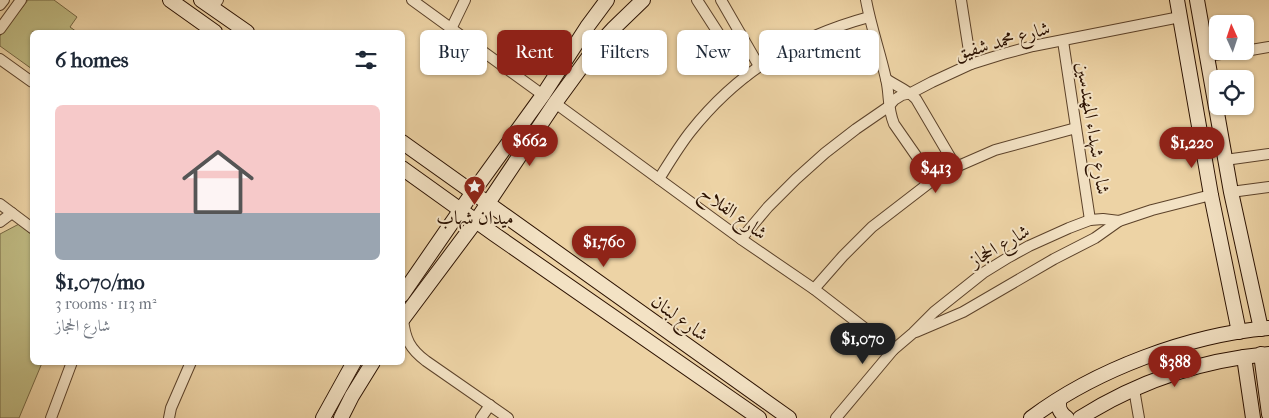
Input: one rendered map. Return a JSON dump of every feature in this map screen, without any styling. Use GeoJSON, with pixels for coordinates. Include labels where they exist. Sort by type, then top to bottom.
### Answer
{"type":"FeatureCollection","features":[{"type":"Feature","properties":{"kind":"street"},"geometry":{"type":"LineString","coordinates":[[0,5],[4,0]]}},
{"type":"Feature","properties":{"kind":"street"},"geometry":{"type":"LineString","coordinates":[[0,29],[21,0]]}},
{"type":"Feature","properties":{"kind":"street"},"geometry":{"type":"LineString","coordinates":[[170,0],[212,30]]}},
{"type":"Feature","properties":{"kind":"street"},"geometry":{"type":"LineString","coordinates":[[412,0],[542,95]]}},
{"type":"Feature","properties":{"kind":"street"},"geometry":{"type":"LineString","coordinates":[[451,29],[464,0]]}},
{"type":"Feature","properties":{"kind":"street"},"geometry":{"type":"LineString","coordinates":[[405,317],[476,221],[555,103],[593,52],[608,34],[643,0]]}},
{"type":"Feature","properties":{"kind":"street"},"geometry":{"type":"LineString","coordinates":[[697,0],[746,76]]}},
{"type":"Feature","properties":{"kind":"street"},"geometry":{"type":"LineString","coordinates":[[659,179],[675,153],[702,118],[726,93],[759,66],[721,0]]}},
{"type":"Feature","properties":{"kind":"street"},"geometry":{"type":"LineString","coordinates":[[866,0],[886,79],[888,107],[894,124],[934,180]]}},
{"type":"Feature","properties":{"kind":"street"},"geometry":{"type":"LineString","coordinates":[[961,0],[971,64]]}},
{"type":"Feature","properties":{"kind":"street"},"geometry":{"type":"LineString","coordinates":[[1177,0],[1211,195],[1238,332]]}},
{"type":"Feature","properties":{"kind":"street"},"geometry":{"type":"LineString","coordinates":[[1031,418],[1093,380],[1128,364],[1201,340],[1238,332],[1265,329],[1231,192],[1197,0]]}},
{"type":"Feature","properties":{"kind":"street"},"geometry":{"type":"LineString","coordinates":[[405,291],[542,95],[605,1]]}},
{"type":"Feature","properties":{"kind":"street"},"geometry":{"type":"LineString","coordinates":[[211,3],[245,30]]}},
{"type":"Feature","properties":{"kind":"street"},"geometry":{"type":"LineString","coordinates":[[829,30],[869,17]]}},
{"type":"Feature","properties":{"kind":"street","name":"شارع محمد شفيق"},"geometry":{"type":"LineString","coordinates":[[742,239],[768,207],[796,179],[825,153],[902,95],[911,93],[971,64],[1003,54],[1033,46],[1180,17]]}},
{"type":"Feature","properties":{"kind":"street","name":"شارع شهداء المهندسين"},"geometry":{"type":"LineString","coordinates":[[1063,41],[1090,220]]}},
{"type":"Feature","properties":{"kind":"street"},"geometry":{"type":"LineString","coordinates":[[1254,50],[1269,48]]}},
{"type":"Feature","properties":{"kind":"street"},"geometry":{"type":"LineString","coordinates":[[0,59],[30,81]]}},
{"type":"Feature","properties":{"kind":"street"},"geometry":{"type":"LineString","coordinates":[[886,79],[911,93],[916,99],[956,167]]}},
{"type":"Feature","properties":{"kind":"street","name":"شارع الفلاح"},"geometry":{"type":"LineString","coordinates":[[555,103],[814,289],[893,350]]}},
{"type":"Feature","properties":{"kind":"street"},"geometry":{"type":"LineString","coordinates":[[814,289],[872,227],[934,180],[956,167],[995,150],[1076,128]]}},
{"type":"Feature","properties":{"kind":"street","name":"شارع لبنان"},"geometry":{"type":"LineString","coordinates":[[405,144],[788,418]]}},
{"type":"Feature","properties":{"kind":"street"},"geometry":{"type":"LineString","coordinates":[[1225,160],[1269,154]]}},
{"type":"Feature","properties":{"kind":"street","name":"شارع لبنان"},"geometry":{"type":"LineString","coordinates":[[405,170],[759,418]]}},
{"type":"Feature","properties":{"kind":"street"},"geometry":{"type":"LineString","coordinates":[[1231,192],[1269,187]]}},
{"type":"Feature","properties":{"kind":"street","name":"شارع الحجاز"},"geometry":{"type":"LineString","coordinates":[[913,333],[963,312],[1054,259],[1095,238],[1119,221],[1152,210],[1211,195]]}},
{"type":"Feature","properties":{"kind":"street"},"geometry":{"type":"LineString","coordinates":[[0,204],[30,226]]}},
{"type":"Feature","properties":{"kind":"street"},"geometry":{"type":"LineString","coordinates":[[0,222],[12,213]]}},
{"type":"Feature","properties":{"kind":"street"},"geometry":{"type":"LineString","coordinates":[[494,234],[495,225],[506,216]]}},
{"type":"Feature","properties":{"kind":"street","name":"شارع الحجاز"},"geometry":{"type":"LineString","coordinates":[[836,418],[893,350],[934,312],[983,273],[1029,246],[1090,220],[1119,221]]}},
{"type":"Feature","properties":{"kind":"street"},"geometry":{"type":"LineString","coordinates":[[405,334],[416,354],[508,418]]}},
{"type":"Feature","properties":{"kind":"street"},"geometry":{"type":"LineString","coordinates":[[1080,418],[1114,398],[1156,380],[1199,366],[1265,354],[1269,414]]}},
{"type":"Feature","properties":{"kind":"street"},"geometry":{"type":"LineString","coordinates":[[1244,357],[1253,418]]}},
{"type":"Feature","properties":{"kind":"street"},"geometry":{"type":"LineString","coordinates":[[50,418],[71,365]]}},
{"type":"Feature","properties":{"kind":"street"},"geometry":{"type":"LineString","coordinates":[[169,418],[190,365]]}},
{"type":"Feature","properties":{"kind":"street"},"geometry":{"type":"LineString","coordinates":[[323,418],[352,365]]}},
{"type":"Feature","properties":{"kind":"street"},"geometry":{"type":"LineString","coordinates":[[341,418],[371,365]]}},
{"type":"Feature","properties":{"kind":"street"},"geometry":{"type":"LineString","coordinates":[[1134,389],[1139,418]]}},
{"type":"Feature","properties":{"kind":"street"},"geometry":{"type":"LineString","coordinates":[[1060,399],[1059,408],[1067,418]]}},
{"type":"Feature","properties":{"kind":"street"},"geometry":{"type":"LineString","coordinates":[[481,418],[490,405]]}},
{"type":"Feature","properties":{"kind":"shaded area"},"geometry":{"type":"Polygon","coordinates":[[[28,0],[54,0],[77,17],[70,27],[74,30],[30,30],[30,68],[0,46],[0,36],[28,0]]]}},
{"type":"Feature","properties":{"kind":"shaded area"},"geometry":{"type":"Polygon","coordinates":[[[19,224],[30,233],[30,365],[41,365],[19,418],[0,418],[0,234],[19,224]]]}},
{"type":"Feature","properties":{"kind":"place","name":"ميدان شهاب"},"geometry":{"type":"Point","coordinates":[475,205]}}]}
